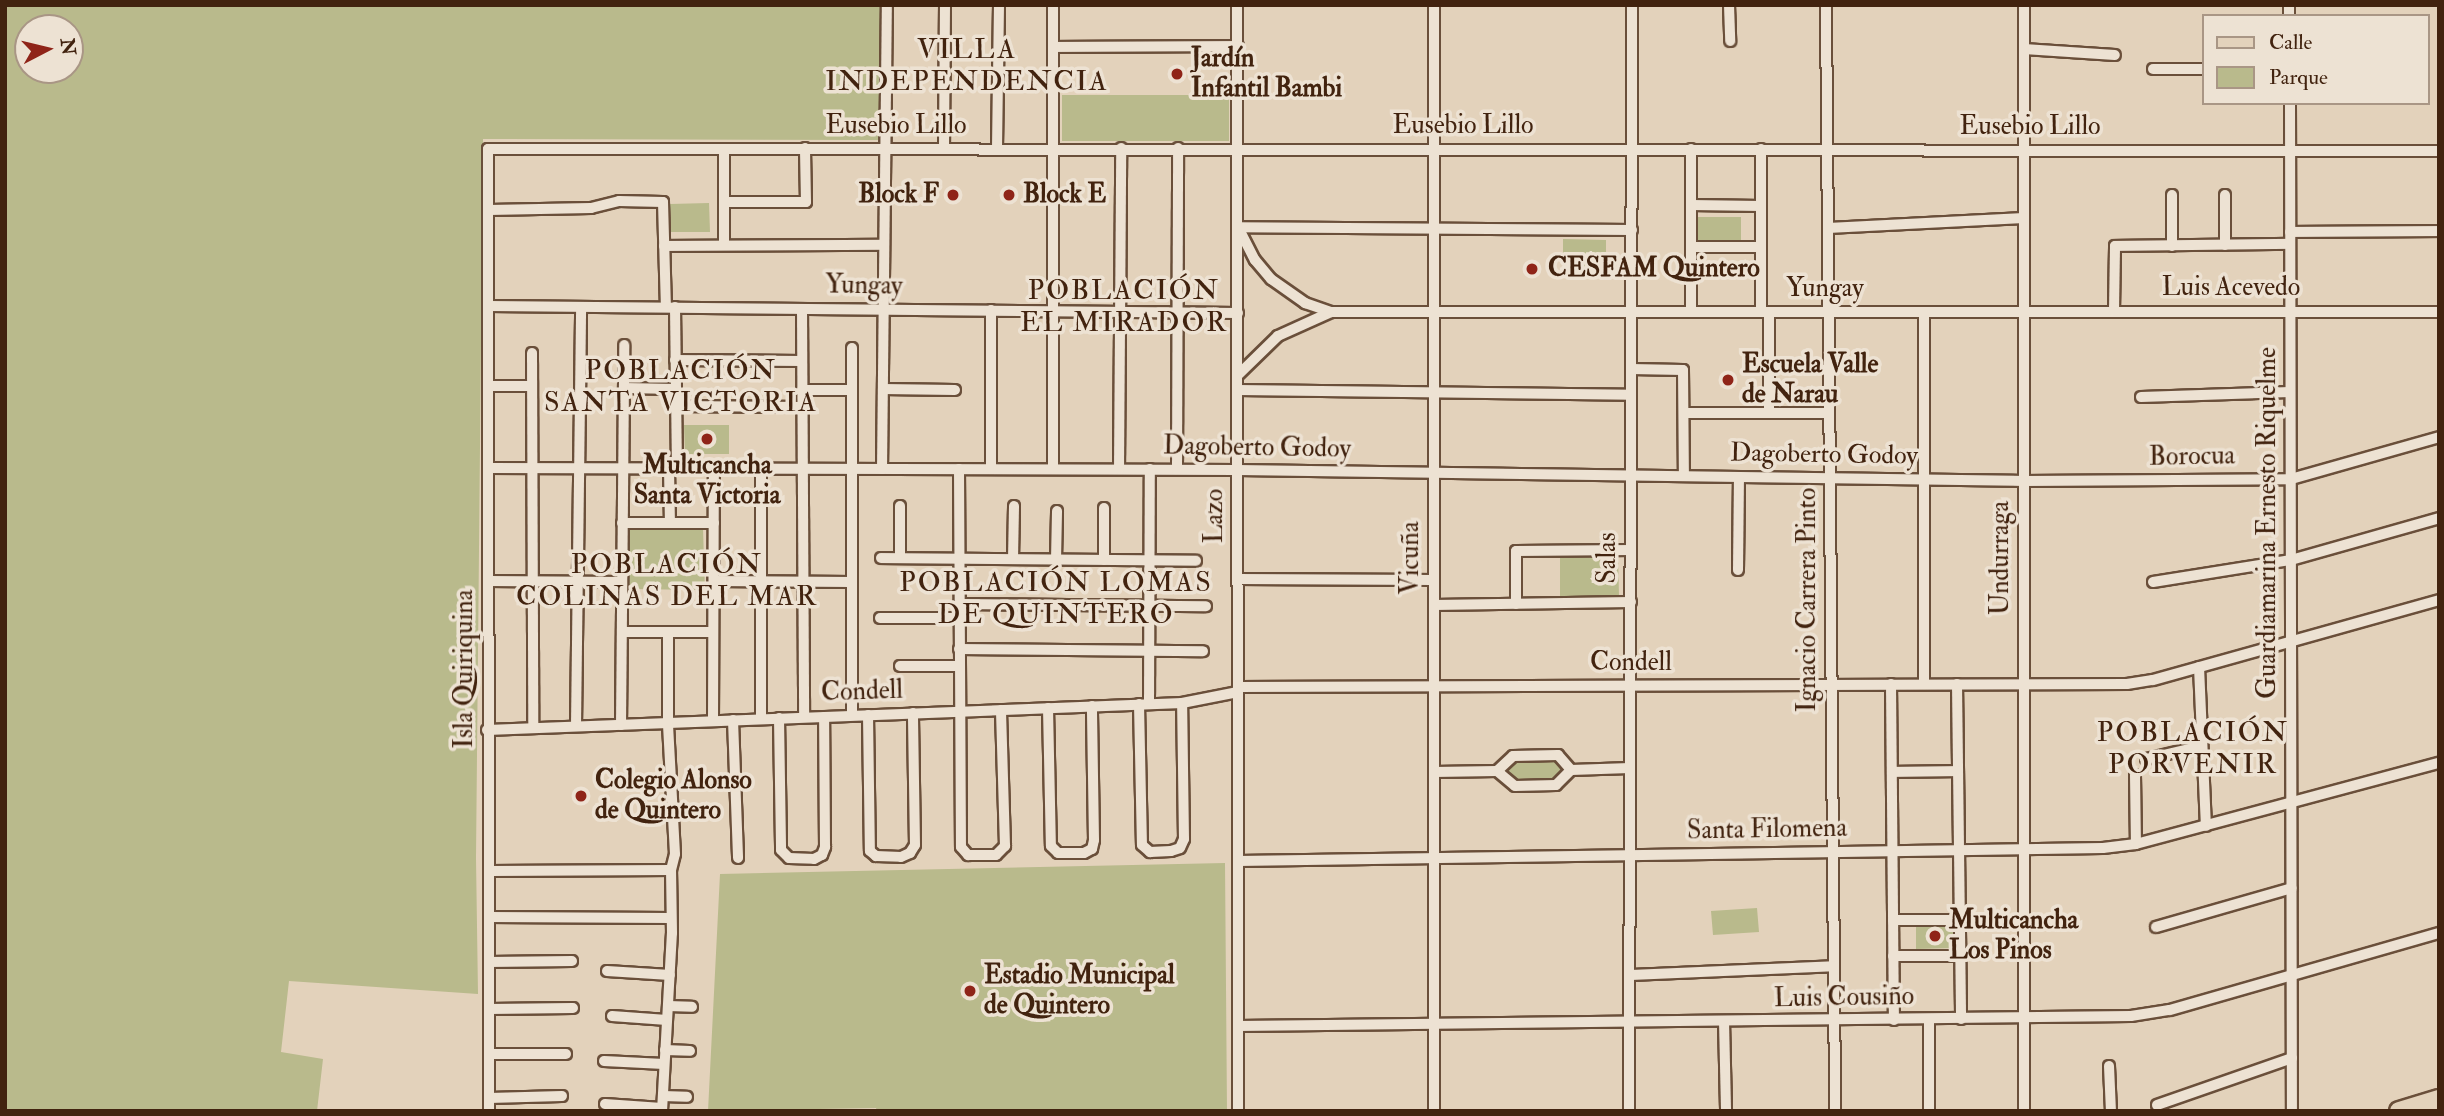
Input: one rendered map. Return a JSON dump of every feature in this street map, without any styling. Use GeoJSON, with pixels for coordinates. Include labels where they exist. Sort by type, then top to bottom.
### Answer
{"type":"FeatureCollection","features":[{"type":"Feature","properties":{"kind":"main road"},"geometry":{"type":"LineString","coordinates":[[2399,1111],[2439,1099]]}},
{"type":"Feature","properties":{"kind":"street"},"geometry":{"type":"LineString","coordinates":[[882,469],[887,5]]}},
{"type":"Feature","properties":{"kind":"street"},"geometry":{"type":"LineString","coordinates":[[944,148],[945,5]]}},
{"type":"Feature","properties":{"kind":"street"},"geometry":{"type":"LineString","coordinates":[[997,148],[999,5]]}},
{"type":"Feature","properties":{"kind":"street"},"geometry":{"type":"LineString","coordinates":[[1053,5],[1053,469]]}},
{"type":"Feature","properties":{"kind":"street","name":"Lazo"},"geometry":{"type":"LineString","coordinates":[[1237,5],[1238,1111]]}},
{"type":"Feature","properties":{"kind":"street","name":"Vicuña"},"geometry":{"type":"LineString","coordinates":[[1434,5],[1434,1111]]}},
{"type":"Feature","properties":{"kind":"street","name":"Salas"},"geometry":{"type":"LineString","coordinates":[[1629,1111],[1632,5]]}},
{"type":"Feature","properties":{"kind":"street"},"geometry":{"type":"LineString","coordinates":[[1729,5],[1730,41]]}},
{"type":"Feature","properties":{"kind":"street","name":"Ignacio Carrera Pinto"},"geometry":{"type":"LineString","coordinates":[[1826,5],[1835,1111]]}},
{"type":"Feature","properties":{"kind":"street","name":"Undurraga"},"geometry":{"type":"LineString","coordinates":[[2024,5],[2024,1111]]}},
{"type":"Feature","properties":{"kind":"street"},"geometry":{"type":"LineString","coordinates":[[1053,47],[1238,46]]}},
{"type":"Feature","properties":{"kind":"street"},"geometry":{"type":"LineString","coordinates":[[2024,48],[2115,55]]}},
{"type":"Feature","properties":{"kind":"street"},"geometry":{"type":"LineString","coordinates":[[2153,69],[2202,69]]}},
{"type":"Feature","properties":{"kind":"street","name":"Guardiamarina Ernesto Riquelme"},"geometry":{"type":"LineString","coordinates":[[2290,105],[2292,1111]]}},
{"type":"Feature","properties":{"kind":"street"},"geometry":{"type":"LineString","coordinates":[[1119,469],[1121,148]]}},
{"type":"Feature","properties":{"kind":"street"},"geometry":{"type":"LineString","coordinates":[[1177,469],[1178,148]]}},
{"type":"Feature","properties":{"kind":"street","name":"Eusebio Lillo"},"geometry":{"type":"LineString","coordinates":[[488,149],[2439,150]]}},
{"type":"Feature","properties":{"kind":"street","name":"Isla Quiriquina"},"geometry":{"type":"LineString","coordinates":[[488,149],[489,1111]]}},
{"type":"Feature","properties":{"kind":"street"},"geometry":{"type":"LineString","coordinates":[[724,149],[724,245]]}},
{"type":"Feature","properties":{"kind":"street"},"geometry":{"type":"LineString","coordinates":[[724,202],[806,202],[805,149]]}},
{"type":"Feature","properties":{"kind":"street"},"geometry":{"type":"LineString","coordinates":[[1691,149],[1691,312]]}},
{"type":"Feature","properties":{"kind":"street"},"geometry":{"type":"LineString","coordinates":[[1761,149],[1761,247],[1769,413]]}},
{"type":"Feature","properties":{"kind":"street"},"geometry":{"type":"LineString","coordinates":[[2172,195],[2172,246]]}},
{"type":"Feature","properties":{"kind":"street"},"geometry":{"type":"LineString","coordinates":[[2225,195],[2225,245]]}},
{"type":"Feature","properties":{"kind":"street"},"geometry":{"type":"LineString","coordinates":[[489,210],[591,208],[619,201],[663,202],[676,389],[670,523]]}},
{"type":"Feature","properties":{"kind":"street"},"geometry":{"type":"LineString","coordinates":[[1691,205],[1762,206]]}},
{"type":"Feature","properties":{"kind":"street"},"geometry":{"type":"LineString","coordinates":[[1828,228],[2024,218]]}},
{"type":"Feature","properties":{"kind":"street"},"geometry":{"type":"LineString","coordinates":[[1238,227],[1632,230]]}},
{"type":"Feature","properties":{"kind":"street","name":"Yungay"},"geometry":{"type":"LineString","coordinates":[[1238,227],[1255,260],[1272,279],[1293,296],[1331,312]]}},
{"type":"Feature","properties":{"kind":"street"},"geometry":{"type":"LineString","coordinates":[[2290,232],[2439,231]]}},
{"type":"Feature","properties":{"kind":"street"},"geometry":{"type":"LineString","coordinates":[[2114,311],[2115,246],[2290,244]]}},
{"type":"Feature","properties":{"kind":"street"},"geometry":{"type":"LineString","coordinates":[[664,246],[884,245]]}},
{"type":"Feature","properties":{"kind":"street"},"geometry":{"type":"LineString","coordinates":[[1691,247],[1761,247]]}},
{"type":"Feature","properties":{"kind":"street","name":"Yungay"},"geometry":{"type":"LineString","coordinates":[[489,306],[1238,313]]}},
{"type":"Feature","properties":{"kind":"street"},"geometry":{"type":"LineString","coordinates":[[576,726],[581,307]]}},
{"type":"Feature","properties":{"kind":"street"},"geometry":{"type":"LineString","coordinates":[[802,309],[804,718]]}},
{"type":"Feature","properties":{"kind":"street"},"geometry":{"type":"LineString","coordinates":[[990,469],[991,310]]}},
{"type":"Feature","properties":{"kind":"street","name":"Yungay"},"geometry":{"type":"LineString","coordinates":[[1238,375],[1278,336],[1303,322],[1331,312],[2024,312]]}},
{"type":"Feature","properties":{"kind":"street"},"geometry":{"type":"LineString","coordinates":[[1924,312],[1924,684]]}},
{"type":"Feature","properties":{"kind":"street","name":"Luis Acevedo"},"geometry":{"type":"LineString","coordinates":[[2024,312],[2439,312]]}},
{"type":"Feature","properties":{"kind":"street"},"geometry":{"type":"LineString","coordinates":[[621,725],[624,345]]}},
{"type":"Feature","properties":{"kind":"street"},"geometry":{"type":"LineString","coordinates":[[852,348],[852,715]]}},
{"type":"Feature","properties":{"kind":"street"},"geometry":{"type":"LineString","coordinates":[[532,353],[533,728]]}},
{"type":"Feature","properties":{"kind":"street"},"geometry":{"type":"LineString","coordinates":[[675,360],[802,361]]}},
{"type":"Feature","properties":{"kind":"street"},"geometry":{"type":"LineString","coordinates":[[1631,369],[1683,370],[1684,476]]}},
{"type":"Feature","properties":{"kind":"street"},"geometry":{"type":"LineString","coordinates":[[489,386],[532,386]]}},
{"type":"Feature","properties":{"kind":"street"},"geometry":{"type":"LineString","coordinates":[[624,388],[676,389]]}},
{"type":"Feature","properties":{"kind":"street"},"geometry":{"type":"LineString","coordinates":[[883,389],[955,390]]}},
{"type":"Feature","properties":{"kind":"street"},"geometry":{"type":"LineString","coordinates":[[802,390],[851,390]]}},
{"type":"Feature","properties":{"kind":"street"},"geometry":{"type":"LineString","coordinates":[[1238,390],[1631,395]]}},
{"type":"Feature","properties":{"kind":"street"},"geometry":{"type":"LineString","coordinates":[[2141,397],[2290,392]]}},
{"type":"Feature","properties":{"kind":"street"},"geometry":{"type":"LineString","coordinates":[[676,407],[802,407]]}},
{"type":"Feature","properties":{"kind":"street"},"geometry":{"type":"LineString","coordinates":[[1684,413],[1829,413]]}},
{"type":"Feature","properties":{"kind":"street","name":"Borocua"},"geometry":{"type":"LineString","coordinates":[[2024,481],[2291,479],[2439,437]]}},
{"type":"Feature","properties":{"kind":"street","name":"Dagoberto Godoy"},"geometry":{"type":"LineString","coordinates":[[489,468],[1177,469],[2024,481]]}},
{"type":"Feature","properties":{"kind":"street"},"geometry":{"type":"LineString","coordinates":[[713,721],[714,468]]}},
{"type":"Feature","properties":{"kind":"street"},"geometry":{"type":"LineString","coordinates":[[761,468],[761,719]]}},
{"type":"Feature","properties":{"kind":"street"},"geometry":{"type":"LineString","coordinates":[[959,469],[958,711],[961,847],[968,855],[996,855],[1005,846],[1001,710]]}},
{"type":"Feature","properties":{"kind":"street"},"geometry":{"type":"LineString","coordinates":[[1150,469],[1150,606],[1144,704],[1142,845],[1150,852],[1180,848],[1184,839],[1182,703]]}},
{"type":"Feature","properties":{"kind":"street"},"geometry":{"type":"LineString","coordinates":[[1738,570],[1739,477]]}},
{"type":"Feature","properties":{"kind":"street"},"geometry":{"type":"LineString","coordinates":[[900,506],[900,558]]}},
{"type":"Feature","properties":{"kind":"street"},"geometry":{"type":"LineString","coordinates":[[1013,559],[1014,506]]}},
{"type":"Feature","properties":{"kind":"street"},"geometry":{"type":"LineString","coordinates":[[1104,508],[1104,560]]}},
{"type":"Feature","properties":{"kind":"street"},"geometry":{"type":"LineString","coordinates":[[1056,560],[1057,511]]}},
{"type":"Feature","properties":{"kind":"street"},"geometry":{"type":"LineString","coordinates":[[2153,582],[2291,560],[2439,518]]}},
{"type":"Feature","properties":{"kind":"street"},"geometry":{"type":"LineString","coordinates":[[622,523],[714,523]]}},
{"type":"Feature","properties":{"kind":"street"},"geometry":{"type":"LineString","coordinates":[[1516,604],[1516,551],[1631,550]]}},
{"type":"Feature","properties":{"kind":"street"},"geometry":{"type":"LineString","coordinates":[[881,558],[1196,561]]}},
{"type":"Feature","properties":{"kind":"street"},"geometry":{"type":"LineString","coordinates":[[1238,579],[1434,580]]}},
{"type":"Feature","properties":{"kind":"street"},"geometry":{"type":"LineString","coordinates":[[488,581],[622,582]]}},
{"type":"Feature","properties":{"kind":"street"},"geometry":{"type":"LineString","coordinates":[[714,581],[851,582]]}},
{"type":"Feature","properties":{"kind":"street","name":"Condell"},"geometry":{"type":"LineString","coordinates":[[487,730],[1182,703],[1238,689],[2139,683],[2439,600]]}},
{"type":"Feature","properties":{"kind":"street"},"geometry":{"type":"LineString","coordinates":[[1434,605],[1631,602]]}},
{"type":"Feature","properties":{"kind":"street"},"geometry":{"type":"LineString","coordinates":[[959,604],[1206,606]]}},
{"type":"Feature","properties":{"kind":"street"},"geometry":{"type":"LineString","coordinates":[[880,618],[958,618]]}},
{"type":"Feature","properties":{"kind":"street"},"geometry":{"type":"LineString","coordinates":[[622,632],[713,632]]}},
{"type":"Feature","properties":{"kind":"street"},"geometry":{"type":"LineString","coordinates":[[605,1104],[662,1110],[670,975],[671,870],[675,853],[668,723],[668,632]]}},
{"type":"Feature","properties":{"kind":"street"},"geometry":{"type":"LineString","coordinates":[[958,649],[1203,651]]}},
{"type":"Feature","properties":{"kind":"street"},"geometry":{"type":"LineString","coordinates":[[900,666],[958,666]]}},
{"type":"Feature","properties":{"kind":"street"},"geometry":{"type":"LineString","coordinates":[[2199,667],[2206,826]]}},
{"type":"Feature","properties":{"kind":"street"},"geometry":{"type":"LineString","coordinates":[[1891,684],[1894,1020]]}},
{"type":"Feature","properties":{"kind":"street"},"geometry":{"type":"LineString","coordinates":[[1957,684],[1961,1019]]}},
{"type":"Feature","properties":{"kind":"street"},"geometry":{"type":"LineString","coordinates":[[1048,708],[1050,843],[1054,851],[1061,853],[1087,852],[1094,843],[1092,706]]}},
{"type":"Feature","properties":{"kind":"street"},"geometry":{"type":"LineString","coordinates":[[868,715],[870,848],[872,854],[878,856],[905,856],[915,845],[913,713]]}},
{"type":"Feature","properties":{"kind":"street"},"geometry":{"type":"LineString","coordinates":[[779,718],[781,850],[792,858],[817,858],[825,850],[824,717]]}},
{"type":"Feature","properties":{"kind":"street"},"geometry":{"type":"LineString","coordinates":[[733,720],[738,858]]}},
{"type":"Feature","properties":{"kind":"street"},"geometry":{"type":"LineString","coordinates":[[2146,759],[2203,746]]}},
{"type":"Feature","properties":{"kind":"street"},"geometry":{"type":"LineString","coordinates":[[1497,771],[1513,756],[1558,755],[1571,770]]}},
{"type":"Feature","properties":{"kind":"street","name":"Santa Filomena"},"geometry":{"type":"LineString","coordinates":[[1238,861],[2024,850],[2136,844],[2439,763]]}},
{"type":"Feature","properties":{"kind":"street"},"geometry":{"type":"LineString","coordinates":[[1434,772],[1497,771],[1515,786],[1556,785],[1571,770],[1630,768]]}},
{"type":"Feature","properties":{"kind":"street"},"geometry":{"type":"LineString","coordinates":[[1892,772],[1958,771]]}},
{"type":"Feature","properties":{"kind":"street"},"geometry":{"type":"LineString","coordinates":[[2135,775],[2136,844]]}},
{"type":"Feature","properties":{"kind":"street"},"geometry":{"type":"LineString","coordinates":[[489,872],[671,870]]}},
{"type":"Feature","properties":{"kind":"street"},"geometry":{"type":"LineString","coordinates":[[2156,927],[2292,888]]}},
{"type":"Feature","properties":{"kind":"street"},"geometry":{"type":"LineString","coordinates":[[489,917],[671,918]]}},
{"type":"Feature","properties":{"kind":"street"},"geometry":{"type":"LineString","coordinates":[[1893,920],[1960,920]]}},
{"type":"Feature","properties":{"kind":"street","name":"Luis Cousiño"},"geometry":{"type":"LineString","coordinates":[[1238,1026],[1929,1020],[2144,1015],[2439,933]]}},
{"type":"Feature","properties":{"kind":"street"},"geometry":{"type":"LineString","coordinates":[[1893,957],[1960,956]]}},
{"type":"Feature","properties":{"kind":"street"},"geometry":{"type":"LineString","coordinates":[[489,962],[572,961]]}},
{"type":"Feature","properties":{"kind":"street"},"geometry":{"type":"LineString","coordinates":[[1630,975],[1833,967]]}},
{"type":"Feature","properties":{"kind":"street"},"geometry":{"type":"LineString","coordinates":[[607,971],[670,975]]}},
{"type":"Feature","properties":{"kind":"street"},"geometry":{"type":"LineString","coordinates":[[668,1006],[692,1007]]}},
{"type":"Feature","properties":{"kind":"street"},"geometry":{"type":"LineString","coordinates":[[489,1009],[573,1008]]}},
{"type":"Feature","properties":{"kind":"street"},"geometry":{"type":"LineString","coordinates":[[612,1016],[667,1020]]}},
{"type":"Feature","properties":{"kind":"street"},"geometry":{"type":"LineString","coordinates":[[1929,1020],[1929,1111]]}},
{"type":"Feature","properties":{"kind":"street"},"geometry":{"type":"LineString","coordinates":[[1724,1021],[1726,1111]]}},
{"type":"Feature","properties":{"kind":"street"},"geometry":{"type":"LineString","coordinates":[[665,1050],[690,1051]]}},
{"type":"Feature","properties":{"kind":"street"},"geometry":{"type":"LineString","coordinates":[[489,1054],[566,1054]]}},
{"type":"Feature","properties":{"kind":"street"},"geometry":{"type":"LineString","coordinates":[[2157,1105],[2292,1058]]}},
{"type":"Feature","properties":{"kind":"street"},"geometry":{"type":"LineString","coordinates":[[604,1060],[664,1064]]}},
{"type":"Feature","properties":{"kind":"street"},"geometry":{"type":"LineString","coordinates":[[2109,1066],[2111,1111]]}},
{"type":"Feature","properties":{"kind":"street"},"geometry":{"type":"LineString","coordinates":[[489,1098],[562,1096]]}},
{"type":"Feature","properties":{"kind":"street"},"geometry":{"type":"LineString","coordinates":[[663,1096],[687,1097]]}},
{"type":"Feature","properties":{"kind":"green space"},"geometry":{"type":"Polygon","coordinates":[[[5,5],[883,5],[878,140],[483,139],[476,858],[478,994],[289,981],[281,1052],[323,1059],[317,1111],[5,1111],[5,5]]]}},
{"type":"Feature","properties":{"kind":"green space"},"geometry":{"type":"Polygon","coordinates":[[[1062,95],[1229,95],[1229,141],[1062,141],[1062,95]]]}},
{"type":"Feature","properties":{"kind":"green space"},"geometry":{"type":"Polygon","coordinates":[[[709,203],[710,232],[671,232],[670,204],[709,203]]]}},
{"type":"Feature","properties":{"kind":"green space"},"geometry":{"type":"Polygon","coordinates":[[[1697,217],[1741,217],[1741,244],[1697,244],[1697,217]]]}},
{"type":"Feature","properties":{"kind":"green space"},"geometry":{"type":"Polygon","coordinates":[[[1563,239],[1606,240],[1606,268],[1563,268],[1563,239]]]}},
{"type":"Feature","properties":{"kind":"green space","name":"Multicancha Santa Victoria"},"geometry":{"type":"Polygon","coordinates":[[[684,425],[729,425],[729,454],[685,454],[684,425]]]}},
{"type":"Feature","properties":{"kind":"green space"},"geometry":{"type":"Polygon","coordinates":[[[629,528],[703,529],[705,590],[628,589],[629,528]]]}},
{"type":"Feature","properties":{"kind":"green space"},"geometry":{"type":"Polygon","coordinates":[[[1560,555],[1618,555],[1619,596],[1560,596],[1560,555]]]}},
{"type":"Feature","properties":{"kind":"green space"},"geometry":{"type":"Polygon","coordinates":[[[1517,758],[1556,758],[1566,771],[1556,781],[1515,783],[1504,773],[1517,758]]]}},
{"type":"Feature","properties":{"kind":"green space","name":"Estadio Municipal de Quintero"},"geometry":{"type":"Polygon","coordinates":[[[1225,863],[1227,1111],[877,1111],[876,1108],[708,1111],[720,874],[1225,863]]]}},
{"type":"Feature","properties":{"kind":"green space"},"geometry":{"type":"Polygon","coordinates":[[[1757,908],[1759,932],[1713,935],[1711,911],[1757,908]]]}},
{"type":"Feature","properties":{"kind":"green space","name":"Multicancha Los Pinos"},"geometry":{"type":"Polygon","coordinates":[[[1916,924],[1954,924],[1954,948],[1916,949],[1916,924]]]}},
{"type":"Feature","properties":{"kind":"place","name":"Jardín Infantil Bambi"},"geometry":{"type":"Point","coordinates":[1177,74]}},
{"type":"Feature","properties":{"kind":"place","name":"Block F"},"geometry":{"type":"Point","coordinates":[953,195]}},
{"type":"Feature","properties":{"kind":"place","name":"Block E"},"geometry":{"type":"Point","coordinates":[1009,195]}},
{"type":"Feature","properties":{"kind":"place","name":"CESFAM Quintero"},"geometry":{"type":"Point","coordinates":[1532,269]}},
{"type":"Feature","properties":{"kind":"place","name":"Escuela Valle de Narau"},"geometry":{"type":"Point","coordinates":[1728,380]}},
{"type":"Feature","properties":{"kind":"place","name":"Multicancha Santa Victoria"},"geometry":{"type":"Point","coordinates":[707,439]}},
{"type":"Feature","properties":{"kind":"place","name":"Colegio Alonso de Quintero"},"geometry":{"type":"Point","coordinates":[581,796]}},
{"type":"Feature","properties":{"kind":"place","name":"Multicancha Los Pinos"},"geometry":{"type":"Point","coordinates":[1935,936]}},
{"type":"Feature","properties":{"kind":"place","name":"Estadio Municipal de Quintero"},"geometry":{"type":"Point","coordinates":[970,991]}},
{"type":"Feature","properties":{"kind":"district","name":"VILLA INDEPENDENCIA"},"geometry":{"type":"Point","coordinates":[967,66]}},
{"type":"Feature","properties":{"kind":"district","name":"POBLACIÓN EL MIRADOR"},"geometry":{"type":"Point","coordinates":[1124,307]}},
{"type":"Feature","properties":{"kind":"district","name":"POBLACIÓN SANTA VICTORIA"},"geometry":{"type":"Point","coordinates":[681,387]}},
{"type":"Feature","properties":{"kind":"district","name":"POBLACIÓN COLINAS DEL MAR"},"geometry":{"type":"Point","coordinates":[667,581]}},
{"type":"Feature","properties":{"kind":"district","name":"POBLACIÓN LOMAS DE QUINTERO"},"geometry":{"type":"Point","coordinates":[1056,599]}},
{"type":"Feature","properties":{"kind":"district","name":"POBLACIÓN PORVENIR"},"geometry":{"type":"Point","coordinates":[2193,749]}}]}
